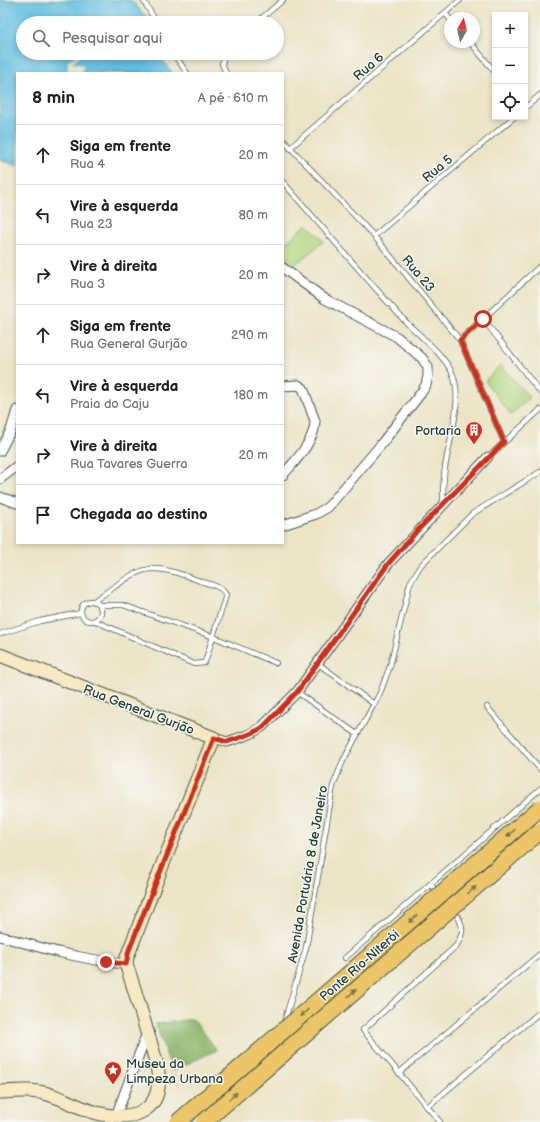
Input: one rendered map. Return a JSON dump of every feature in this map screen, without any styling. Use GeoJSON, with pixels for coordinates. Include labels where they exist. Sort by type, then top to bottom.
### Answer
{"type":"FeatureCollection","features":[{"type":"Feature","properties":{"kind":"highway","name":"Ponte Rio-Niterói"},"geometry":{"type":"LineString","coordinates":[[178,1122],[540,808]]}},
{"type":"Feature","properties":{"kind":"highway","name":"Ponte Rio-Niterói"},"geometry":{"type":"LineString","coordinates":[[204,1122],[540,831]]}},
{"type":"Feature","properties":{"kind":"street"},"geometry":{"type":"LineString","coordinates":[[284,269],[331,303],[397,337],[422,358],[428,367],[426,385],[408,410],[328,507],[316,514],[284,525]]}},
{"type":"Feature","properties":{"kind":"street"},"geometry":{"type":"LineString","coordinates":[[284,386],[301,386],[305,391],[315,421],[315,426],[307,445],[284,475]]}},
{"type":"Feature","properties":{"kind":"street"},"geometry":{"type":"LineString","coordinates":[[0,451],[11,430],[16,413]]}},
{"type":"Feature","properties":{"kind":"street","name":"Rua General Gurjão"},"geometry":{"type":"LineString","coordinates":[[0,655],[214,738],[227,742],[250,734],[262,728],[297,692],[388,564],[488,457]]}},
{"type":"Feature","properties":{"kind":"street"},"geometry":{"type":"LineString","coordinates":[[0,479],[16,467]]}},
{"type":"Feature","properties":{"kind":"street"},"geometry":{"type":"LineString","coordinates":[[0,496],[16,503]]}},
{"type":"Feature","properties":{"kind":"street"},"geometry":{"type":"LineString","coordinates":[[0,1092],[27,1090],[50,1094],[95,1112],[116,1116],[135,1116],[144,1111],[152,1102],[156,1093],[158,1072],[126,964],[129,950],[214,738]]}},
{"type":"Feature","properties":{"kind":"street"},"geometry":{"type":"LineString","coordinates":[[0,936],[37,947],[106,962],[126,964]]}},
{"type":"Feature","properties":{"kind":"street"},"geometry":{"type":"LineString","coordinates":[[116,1116],[147,1033]]}},
{"type":"Feature","properties":{"kind":"lane"},"geometry":{"type":"LineString","coordinates":[[143,0],[153,16]]}},
{"type":"Feature","properties":{"kind":"lane"},"geometry":{"type":"LineString","coordinates":[[264,16],[283,0]]}},
{"type":"Feature","properties":{"kind":"lane","name":"Rua 6"},"geometry":{"type":"LineString","coordinates":[[446,12],[460,0]]}},
{"type":"Feature","properties":{"kind":"lane","name":"Rua 6"},"geometry":{"type":"LineString","coordinates":[[290,148],[444,14]]}},
{"type":"Feature","properties":{"kind":"lane"},"geometry":{"type":"LineString","coordinates":[[475,48],[492,68]]}},
{"type":"Feature","properties":{"kind":"lane"},"geometry":{"type":"LineString","coordinates":[[178,60],[186,72]]}},
{"type":"Feature","properties":{"kind":"lane"},"geometry":{"type":"LineString","coordinates":[[222,60],[222,68],[225,72]]}},
{"type":"Feature","properties":{"kind":"lane"},"geometry":{"type":"LineString","coordinates":[[528,105],[540,95]]}},
{"type":"Feature","properties":{"kind":"lane","name":"Rua 5"},"geometry":{"type":"LineString","coordinates":[[374,236],[510,120]]}},
{"type":"Feature","properties":{"kind":"lane","name":"Rua 23"},"geometry":{"type":"LineString","coordinates":[[284,141],[374,236],[460,340],[504,442]]}},
{"type":"Feature","properties":{"kind":"lane"},"geometry":{"type":"LineString","coordinates":[[284,183],[403,319],[442,358],[454,374],[456,400],[452,434],[445,468],[443,506]]}},
{"type":"Feature","properties":{"kind":"lane"},"geometry":{"type":"LineString","coordinates":[[460,340],[540,266]]}},
{"type":"Feature","properties":{"kind":"lane"},"geometry":{"type":"LineString","coordinates":[[483,319],[540,392]]}},
{"type":"Feature","properties":{"kind":"lane"},"geometry":{"type":"LineString","coordinates":[[488,457],[540,410]]}},
{"type":"Feature","properties":{"kind":"lane","name":"Avenida Portuária 8 de Janeiro"},"geometry":{"type":"LineString","coordinates":[[186,1122],[277,1042],[295,990],[306,948],[333,786],[343,761],[374,704],[390,666],[410,584],[421,565],[472,514],[540,472]]}},
{"type":"Feature","properties":{"kind":"lane"},"geometry":{"type":"LineString","coordinates":[[148,568],[172,570],[221,588],[225,592],[226,600],[206,659],[204,663],[194,664],[95,621],[84,619],[80,613],[84,603],[94,601],[137,571],[148,568]]}},
{"type":"Feature","properties":{"kind":"lane"},"geometry":{"type":"LineString","coordinates":[[94,601],[100,605],[123,605],[214,637],[276,663]]}},
{"type":"Feature","properties":{"kind":"lane"},"geometry":{"type":"LineString","coordinates":[[95,621],[101,612],[100,605]]}},
{"type":"Feature","properties":{"kind":"lane"},"geometry":{"type":"LineString","coordinates":[[0,634],[40,621],[80,613]]}},
{"type":"Feature","properties":{"kind":"lane"},"geometry":{"type":"LineString","coordinates":[[317,663],[374,704]]}},
{"type":"Feature","properties":{"kind":"lane"},"geometry":{"type":"LineString","coordinates":[[297,692],[357,734]]}},
{"type":"Feature","properties":{"kind":"lane"},"geometry":{"type":"LineString","coordinates":[[487,707],[540,769]]}},
{"type":"Feature","properties":{"kind":"lane"},"geometry":{"type":"LineString","coordinates":[[345,958],[540,789]]}},
{"type":"Feature","properties":{"kind":"lane"},"geometry":{"type":"LineString","coordinates":[[430,884],[458,917],[462,928],[461,938],[456,946],[363,1030],[440,1122]]}},
{"type":"Feature","properties":{"kind":"lane"},"geometry":{"type":"LineString","coordinates":[[399,1073],[540,954]]}},
{"type":"Feature","properties":{"kind":"lane"},"geometry":{"type":"LineString","coordinates":[[427,1107],[540,1012]]}},
{"type":"Feature","properties":{"kind":"green space"},"geometry":{"type":"Polygon","coordinates":[[[307,224],[324,241],[293,266],[284,257],[284,244],[307,224]]]}},
{"type":"Feature","properties":{"kind":"green space"},"geometry":{"type":"Polygon","coordinates":[[[500,365],[530,398],[511,415],[485,381],[500,365]]]}},
{"type":"Feature","properties":{"kind":"green space"},"geometry":{"type":"Polygon","coordinates":[[[193,1019],[217,1050],[172,1071],[156,1024],[193,1019]]]}},
{"type":"Feature","properties":{"kind":"water"},"geometry":{"type":"Polygon","coordinates":[[[0,0],[131,0],[145,16],[16,16],[16,60],[162,60],[172,72],[16,72],[16,166],[0,160],[0,0]]]}},
{"type":"Feature","properties":{"kind":"pier"},"geometry":{"type":"Polygon","coordinates":[[[70,60],[76,60],[72,63],[83,65],[82,72],[68,72],[68,62],[70,60]]]}},
{"type":"Feature","properties":{"kind":"place","name":"Portaria"},"geometry":{"type":"Point","coordinates":[474,445]}},
{"type":"Feature","properties":{"kind":"place","name":"Museu da Limpeza Urbana"},"geometry":{"type":"Point","coordinates":[113,1085]}},
{"type":"Feature","properties":{"kind":"route"},"geometry":{"type":"LineString","coordinates":[[106,962],[126,964],[129,950],[214,738],[227,742],[262,728],[297,692],[388,564],[416,532],[504,442],[460,340],[483,319]]}}]}
